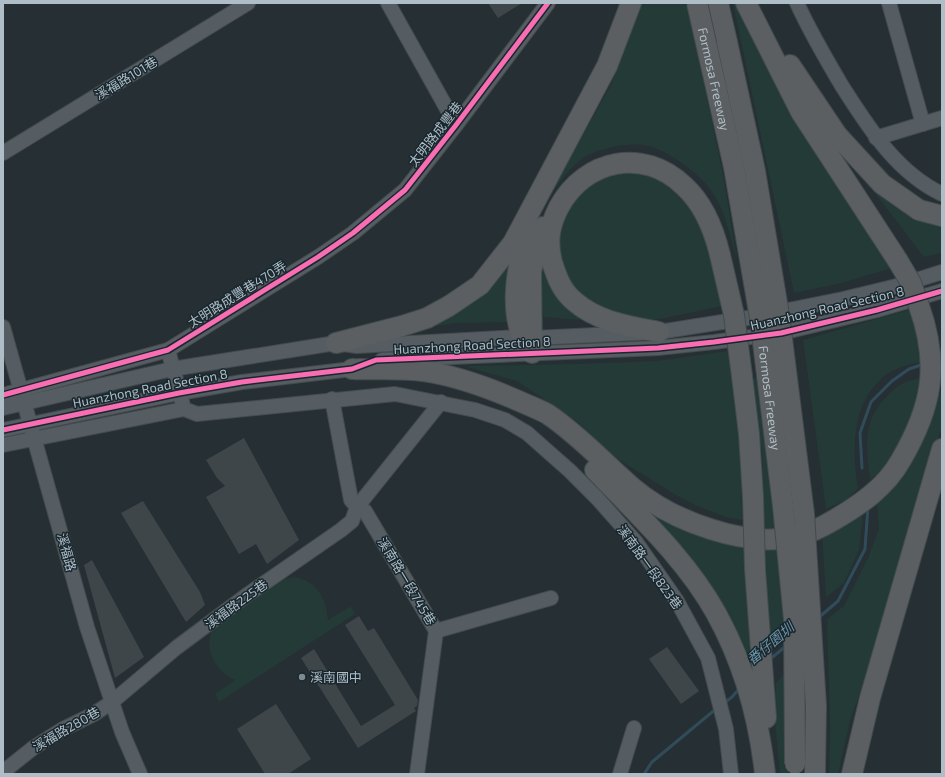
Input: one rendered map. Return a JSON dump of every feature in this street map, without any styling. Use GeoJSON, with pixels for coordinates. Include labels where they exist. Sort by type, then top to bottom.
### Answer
{"type":"FeatureCollection","features":[{"type":"Feature","properties":{"kind":"highway"},"geometry":{"type":"LineString","coordinates":[[336,343],[427,318],[465,297],[480,285],[513,243],[607,66],[631,3]]}},
{"type":"Feature","properties":{"kind":"highway","name":"Formosa Freeway"},"geometry":{"type":"LineString","coordinates":[[697,3],[734,167],[760,318],[783,506],[794,619],[795,774]]}},
{"type":"Feature","properties":{"kind":"highway","name":"Formosa Freeway"},"geometry":{"type":"LineString","coordinates":[[718,3],[756,179],[779,315],[803,506],[816,706],[815,774]]}},
{"type":"Feature","properties":{"kind":"highway"},"geometry":{"type":"LineString","coordinates":[[352,369],[423,371],[474,383],[512,398],[549,415],[634,490],[696,525],[742,538],[798,536],[820,527],[844,514],[874,494],[900,462],[924,411],[931,386],[931,351],[925,321],[911,283],[801,112],[746,3]]}},
{"type":"Feature","properties":{"kind":"highway"},"geometry":{"type":"LineString","coordinates":[[757,3],[798,80],[837,135],[856,157],[882,184],[919,210],[942,216]]}},
{"type":"Feature","properties":{"kind":"highway"},"geometry":{"type":"LineString","coordinates":[[529,343],[531,271],[540,235],[551,206],[565,188],[590,172],[606,166],[639,164],[662,171],[677,180],[695,198],[710,224],[720,255],[734,315],[742,376],[749,434],[756,569],[752,703],[765,774]]}},
{"type":"Feature","properties":{"kind":"highway"},"geometry":{"type":"LineString","coordinates":[[578,181],[564,198],[552,219],[548,238],[550,255],[561,286],[574,301],[605,320],[659,332]]}},
{"type":"Feature","properties":{"kind":"highway"},"geometry":{"type":"LineString","coordinates":[[529,343],[516,300],[520,258],[537,197]]}},
{"type":"Feature","properties":{"kind":"highway"},"geometry":{"type":"LineString","coordinates":[[512,398],[588,462],[666,546],[686,570],[716,612],[739,661],[753,673],[771,774]]}},
{"type":"Feature","properties":{"kind":"highway"},"geometry":{"type":"LineString","coordinates":[[852,774],[872,691],[942,449]]}},
{"type":"Feature","properties":{"kind":"street","name":"溪福路101巷"},"geometry":{"type":"LineString","coordinates":[[3,153],[248,3]]}},
{"type":"Feature","properties":{"kind":"street"},"geometry":{"type":"LineString","coordinates":[[388,3],[456,125]]}},
{"type":"Feature","properties":{"kind":"street","name":"太明路成豐巷"},"geometry":{"type":"LineString","coordinates":[[318,257],[353,233],[405,190],[548,3]]}},
{"type":"Feature","properties":{"kind":"street"},"geometry":{"type":"LineString","coordinates":[[797,3],[821,51],[876,138],[894,159],[929,188],[942,194]]}},
{"type":"Feature","properties":{"kind":"street"},"geometry":{"type":"LineString","coordinates":[[889,3],[923,124]]}},
{"type":"Feature","properties":{"kind":"street"},"geometry":{"type":"LineString","coordinates":[[876,138],[942,118]]}},
{"type":"Feature","properties":{"kind":"street","name":"太明路成豐巷470弄"},"geometry":{"type":"LineString","coordinates":[[168,350],[318,257]]}},
{"type":"Feature","properties":{"kind":"street","name":"Huanzhong Road Section 8"},"geometry":{"type":"LineString","coordinates":[[3,430],[179,393],[242,382],[352,369],[376,360],[529,343],[659,332],[754,317],[843,299],[901,285],[942,272]]}},
{"type":"Feature","properties":{"kind":"street","name":"Huanzhong Road Section 8"},"geometry":{"type":"LineString","coordinates":[[3,395],[23,397],[172,369],[336,343],[357,346],[529,343],[658,348],[780,333],[877,310],[942,291]]}},
{"type":"Feature","properties":{"kind":"street","name":"溪福路"},"geometry":{"type":"LineString","coordinates":[[3,327],[88,627],[136,771]]}},
{"type":"Feature","properties":{"kind":"street"},"geometry":{"type":"LineString","coordinates":[[3,445],[184,409],[168,350]]}},
{"type":"Feature","properties":{"kind":"street","name":"Huanzhong Road Section 8"},"geometry":{"type":"LineString","coordinates":[[3,408],[23,397],[168,350]]}},
{"type":"Feature","properties":{"kind":"street","name":"溪南路一段823巷"},"geometry":{"type":"LineString","coordinates":[[184,409],[196,414],[332,399],[396,394],[475,410],[505,420],[526,433],[570,471],[597,498],[636,542],[677,601],[708,658],[726,729],[732,774]]}},
{"type":"Feature","properties":{"kind":"street","name":"溪南路一段745巷"},"geometry":{"type":"LineString","coordinates":[[332,399],[351,500],[365,511],[436,631],[417,774]]}},
{"type":"Feature","properties":{"kind":"street","name":"溪福路225巷"},"geometry":{"type":"LineString","coordinates":[[112,702],[176,648],[352,521],[357,506],[441,402]]}},
{"type":"Feature","properties":{"kind":"street"},"geometry":{"type":"LineString","coordinates":[[436,631],[551,598]]}},
{"type":"Feature","properties":{"kind":"street","name":"溪福路280巷"},"geometry":{"type":"LineString","coordinates":[[3,772],[32,748],[63,729],[94,714],[112,702]]}},
{"type":"Feature","properties":{"kind":"street"},"geometry":{"type":"LineString","coordinates":[[620,774],[634,728]]}},
{"type":"Feature","properties":{"kind":"green space"},"geometry":{"type":"Polygon","coordinates":[[[641,3],[687,3],[723,174],[737,260],[723,214],[715,196],[710,189],[698,176],[680,162],[660,150],[651,147],[643,145],[619,146],[588,155],[572,167],[548,198],[611,85],[641,3]]]}},
{"type":"Feature","properties":{"kind":"green space"},"geometry":{"type":"Polygon","coordinates":[[[733,3],[743,3],[892,268],[842,283],[794,293],[733,3]]]}},
{"type":"Feature","properties":{"kind":"green space"},"geometry":{"type":"Polygon","coordinates":[[[852,163],[942,225],[942,253],[924,257],[852,163]]]}},
{"type":"Feature","properties":{"kind":"green space"},"geometry":{"type":"Polygon","coordinates":[[[632,170],[655,177],[675,187],[706,228],[722,306],[660,319],[630,321],[611,317],[572,291],[553,238],[567,207],[593,178],[632,170]]]}},
{"type":"Feature","properties":{"kind":"green space"},"geometry":{"type":"Polygon","coordinates":[[[541,257],[545,257],[594,321],[544,317],[539,296],[541,257]]]}},
{"type":"Feature","properties":{"kind":"green space"},"geometry":{"type":"Polygon","coordinates":[[[513,258],[508,322],[458,323],[412,329],[513,258]]]}},
{"type":"Feature","properties":{"kind":"green space"},"geometry":{"type":"Polygon","coordinates":[[[912,309],[920,328],[922,361],[901,367],[891,372],[882,378],[872,389],[864,402],[859,415],[856,430],[855,459],[858,488],[846,500],[826,509],[803,340],[912,309]]]}},
{"type":"Feature","properties":{"kind":"green space"},"geometry":{"type":"Polygon","coordinates":[[[728,351],[741,439],[742,520],[726,517],[697,506],[676,495],[613,456],[578,422],[517,381],[464,366],[656,361],[728,351]]]}},
{"type":"Feature","properties":{"kind":"green space"},"geometry":{"type":"Polygon","coordinates":[[[761,378],[786,632],[769,645],[762,454],[752,379],[761,378]]]}},
{"type":"Feature","properties":{"kind":"green space"},"geometry":{"type":"Polygon","coordinates":[[[922,378],[917,409],[890,462],[870,480],[867,446],[869,425],[873,416],[887,396],[895,389],[911,380],[922,378]]]}},
{"type":"Feature","properties":{"kind":"green space"},"geometry":{"type":"Polygon","coordinates":[[[942,388],[942,426],[883,626],[850,721],[838,774],[829,774],[830,724],[827,619],[844,606],[868,558],[879,529],[877,502],[915,446],[933,414],[942,388]]]}},
{"type":"Feature","properties":{"kind":"green space"},"geometry":{"type":"Polygon","coordinates":[[[636,498],[748,545],[753,658],[745,658],[636,498]]]}},
{"type":"Feature","properties":{"kind":"green space"},"geometry":{"type":"Polygon","coordinates":[[[864,507],[859,550],[844,583],[826,597],[822,533],[864,507]]]}},
{"type":"Feature","properties":{"kind":"green space"},"geometry":{"type":"Polygon","coordinates":[[[295,577],[310,583],[319,592],[323,598],[328,620],[351,606],[355,614],[219,702],[215,694],[235,680],[222,671],[213,659],[209,645],[212,629],[284,579],[295,577]]]}},
{"type":"Feature","properties":{"kind":"green space"},"geometry":{"type":"Polygon","coordinates":[[[788,670],[789,764],[788,774],[780,774],[774,711],[776,683],[788,670]]]}},
{"type":"Feature","properties":{"kind":"building"},"geometry":{"type":"Polygon","coordinates":[[[488,3],[522,3],[498,18],[488,3]]]}},
{"type":"Feature","properties":{"kind":"building"},"geometry":{"type":"Polygon","coordinates":[[[244,438],[299,540],[267,564],[256,544],[239,554],[206,497],[225,486],[217,478],[206,460],[244,438]]]}},
{"type":"Feature","properties":{"kind":"building"},"geometry":{"type":"Polygon","coordinates":[[[143,501],[200,592],[205,605],[186,622],[121,513],[143,501]]]}},
{"type":"Feature","properties":{"kind":"building"},"geometry":{"type":"Polygon","coordinates":[[[92,560],[144,657],[115,678],[84,565],[92,560]]]}},
{"type":"Feature","properties":{"kind":"building"},"geometry":{"type":"Polygon","coordinates":[[[359,616],[368,631],[374,628],[418,700],[417,706],[414,708],[416,711],[358,748],[301,658],[314,649],[361,726],[395,705],[345,625],[359,616]]]}},
{"type":"Feature","properties":{"kind":"building"},"geometry":{"type":"Polygon","coordinates":[[[667,647],[699,691],[681,704],[649,659],[667,647]]]}},
{"type":"Feature","properties":{"kind":"building"},"geometry":{"type":"Polygon","coordinates":[[[276,704],[311,759],[288,774],[265,774],[237,729],[276,704]]]}},
{"type":"Feature","properties":{"kind":"waterway","name":"番仔園圳"},"geometry":{"type":"LineString","coordinates":[[862,468],[860,433],[871,402],[892,381],[909,369],[924,364]]}},
{"type":"Feature","properties":{"kind":"waterway","name":"番仔園圳"},"geometry":{"type":"LineString","coordinates":[[817,619],[838,601],[865,549],[868,506]]}},
{"type":"Feature","properties":{"kind":"waterway","name":"番仔園圳"},"geometry":{"type":"LineString","coordinates":[[769,660],[786,646]]}},
{"type":"Feature","properties":{"kind":"waterway","name":"番仔園圳"},"geometry":{"type":"LineString","coordinates":[[723,704],[739,689]]}},
{"type":"Feature","properties":{"kind":"waterway","name":"番仔園圳"},"geometry":{"type":"LineString","coordinates":[[644,774],[652,762],[717,708]]}},
{"type":"Feature","properties":{"kind":"cycle path"},"geometry":{"type":"LineString","coordinates":[[3,395],[168,350],[318,257],[353,233],[405,190],[548,3]]}},
{"type":"Feature","properties":{"kind":"cycle path"},"geometry":{"type":"LineString","coordinates":[[3,430],[179,393],[242,382],[352,369],[376,360],[658,348],[781,333],[877,310],[942,291]]}},
{"type":"Feature","properties":{"kind":"place","name":"溪南國中"},"geometry":{"type":"Point","coordinates":[302,677]}}]}
